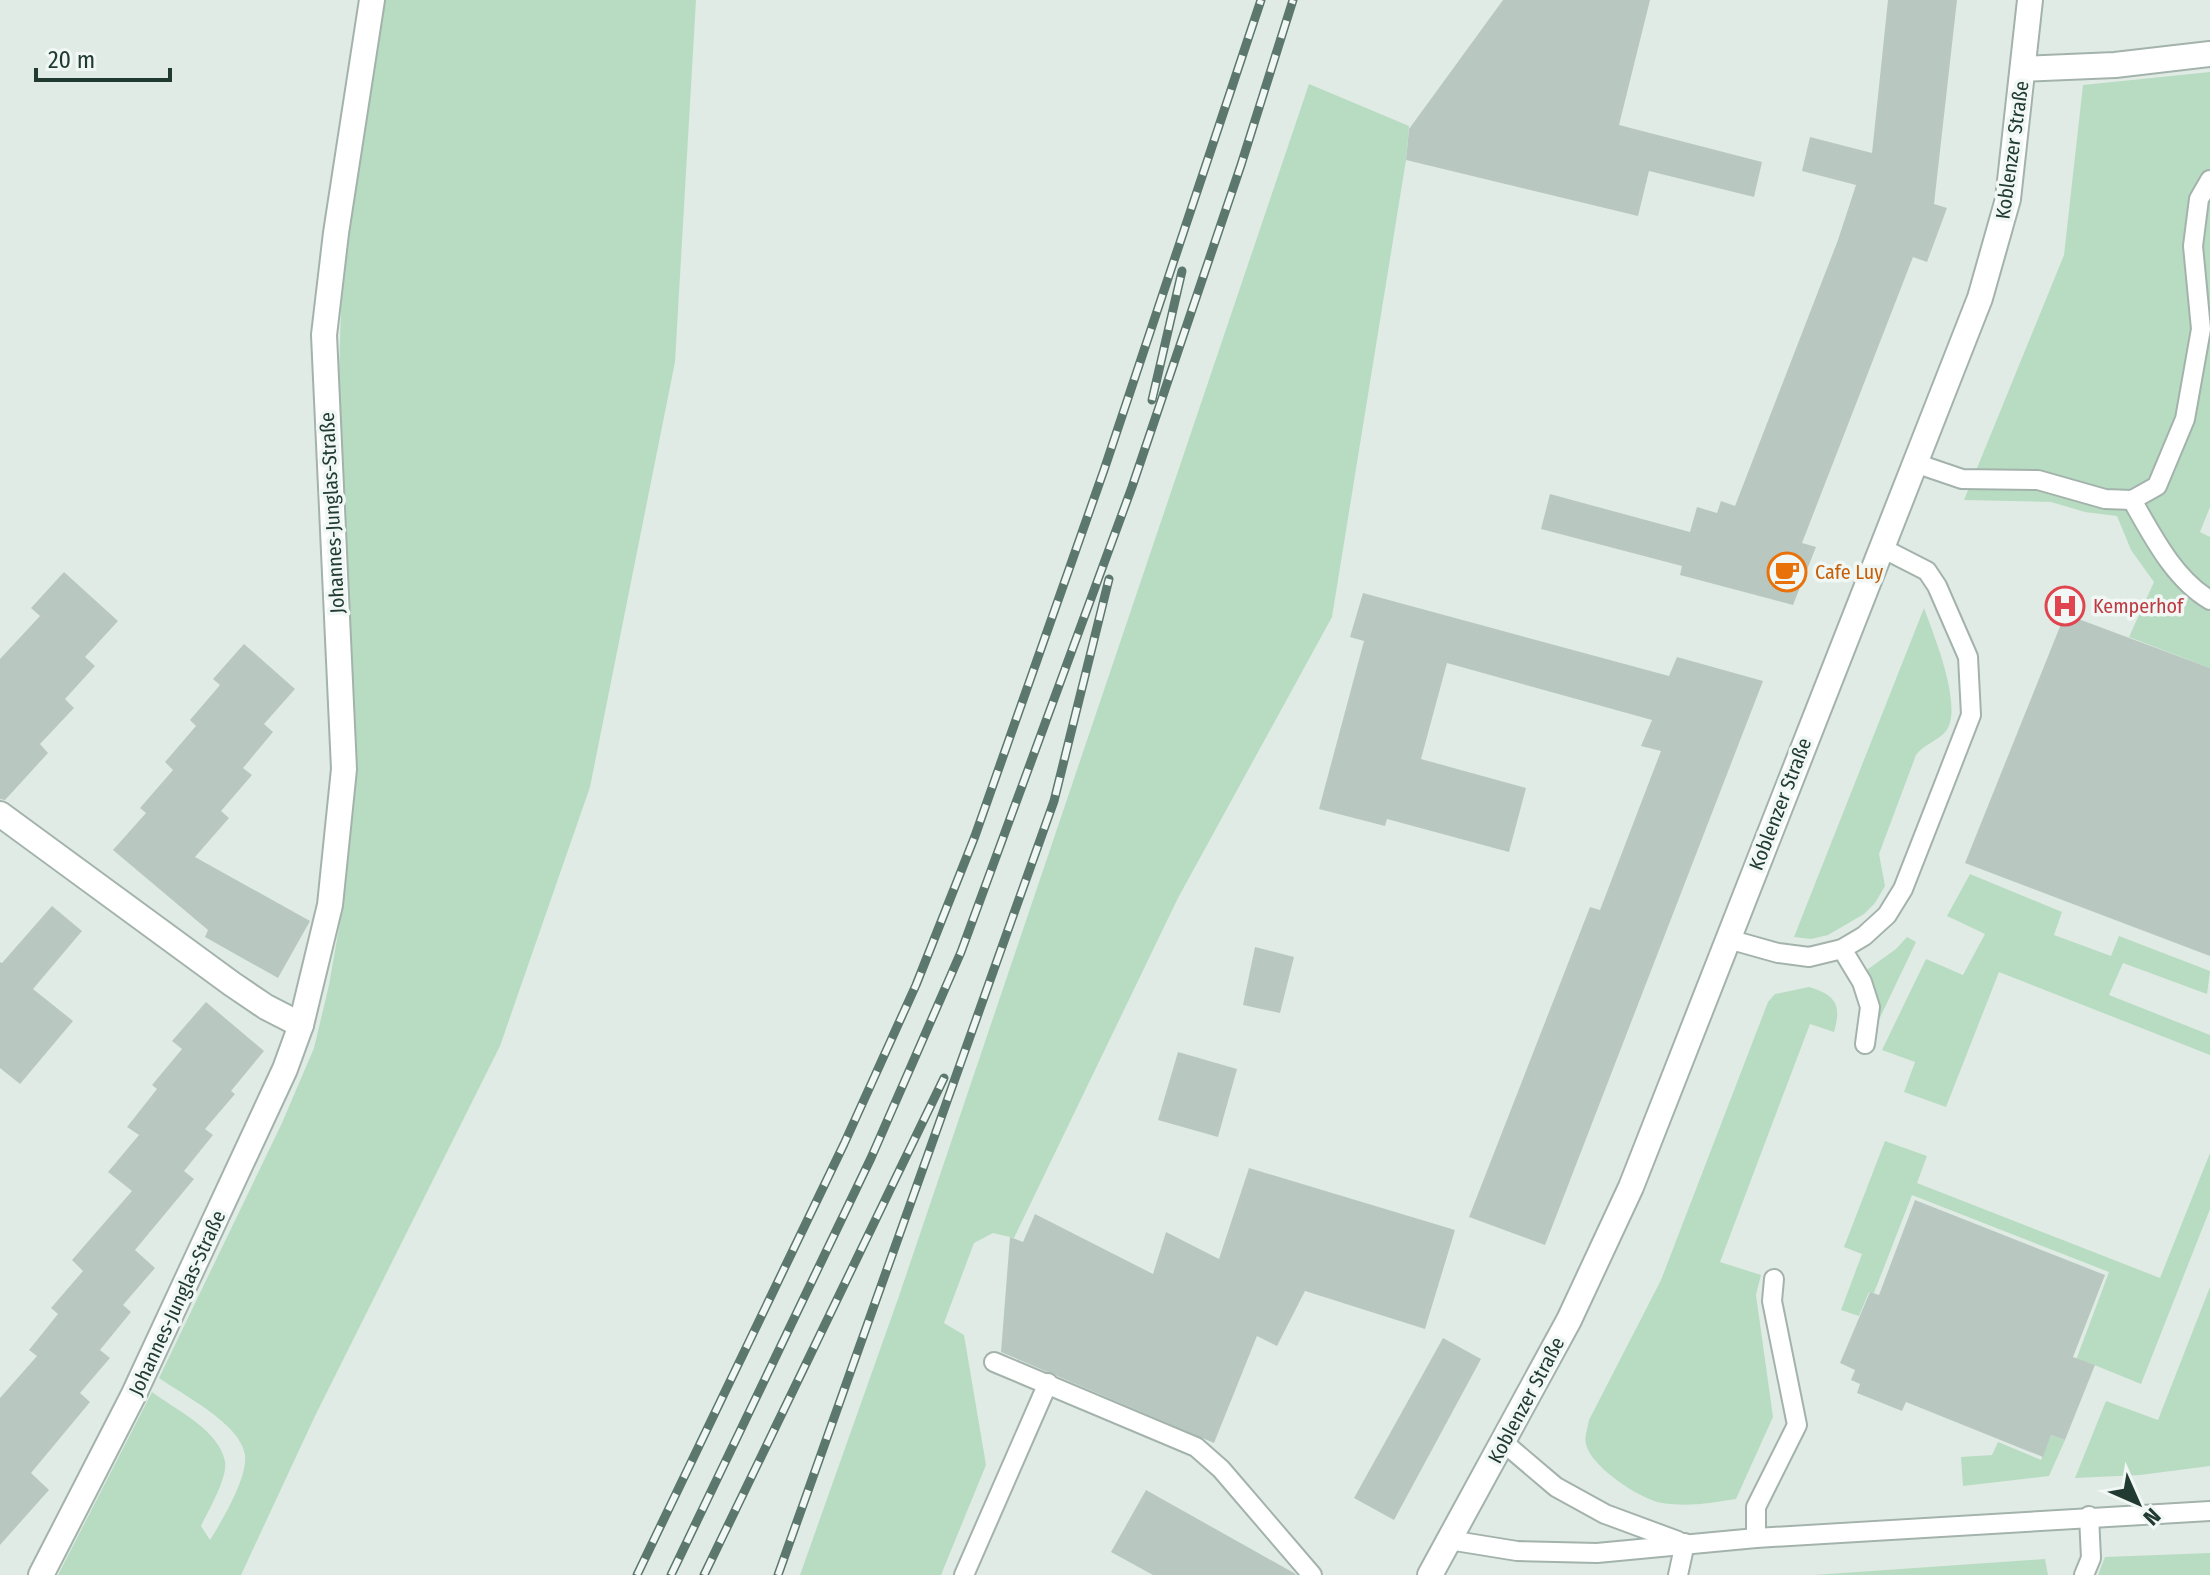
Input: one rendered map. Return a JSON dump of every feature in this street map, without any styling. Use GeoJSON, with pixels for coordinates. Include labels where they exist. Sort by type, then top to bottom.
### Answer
{"type":"FeatureCollection","features":[{"type":"Feature","properties":{"kind":"street","name":"Johannes-Junglas-Straße"},"geometry":{"type":"LineString","coordinates":[[41,1575],[133,1396],[285,1069],[301,1025],[330,905],[344,769],[324,335],[334,247],[372,0]]}},
{"type":"Feature","properties":{"kind":"street","name":"Koblenzer Straße"},"geometry":{"type":"LineString","coordinates":[[1430,1575],[1574,1309],[1631,1187],[1992,264],[2008,199],[2030,0]]}},
{"type":"Feature","properties":{"kind":"street"},"geometry":{"type":"LineString","coordinates":[[2023,69],[2115,65],[2210,54]]}},
{"type":"Feature","properties":{"kind":"street"},"geometry":{"type":"LineString","coordinates":[[0,814],[232,984],[266,1007],[301,1025]]}},
{"type":"Feature","properties":{"kind":"lane"},"geometry":{"type":"LineString","coordinates":[[1915,463],[1972,481],[2038,480],[2105,499],[2132,500],[2157,486],[2185,419],[2201,329],[2193,246],[2199,199],[2210,180]]}},
{"type":"Feature","properties":{"kind":"lane"},"geometry":{"type":"LineString","coordinates":[[2132,500],[2154,539],[2194,590],[2210,600]]}},
{"type":"Feature","properties":{"kind":"lane"},"geometry":{"type":"LineString","coordinates":[[1728,939],[1778,953],[1809,957],[1842,949],[1864,936],[1887,915],[1903,889],[1971,715],[1968,657],[1937,586],[1927,571],[1882,548]]}},
{"type":"Feature","properties":{"kind":"lane"},"geometry":{"type":"LineString","coordinates":[[1842,949],[1862,982],[1870,1007],[1865,1044]]}},
{"type":"Feature","properties":{"kind":"lane"},"geometry":{"type":"LineString","coordinates":[[1756,1538],[1756,1507],[1797,1425],[1772,1301],[1774,1279]]}},
{"type":"Feature","properties":{"kind":"lane"},"geometry":{"type":"LineString","coordinates":[[994,1362],[1184,1440],[1208,1455],[1312,1575]]}},
{"type":"Feature","properties":{"kind":"lane"},"geometry":{"type":"LineString","coordinates":[[964,1575],[1048,1383]]}},
{"type":"Feature","properties":{"kind":"lane"},"geometry":{"type":"LineString","coordinates":[[1503,1442],[1556,1487],[1605,1514],[1685,1543]]}},
{"type":"Feature","properties":{"kind":"lane"},"geometry":{"type":"LineString","coordinates":[[1449,1540],[1517,1551],[1597,1553],[1756,1538],[2210,1511]]}},
{"type":"Feature","properties":{"kind":"lane"},"geometry":{"type":"LineString","coordinates":[[2084,1575],[2091,1558],[2089,1516]]}},
{"type":"Feature","properties":{"kind":"lane"},"geometry":{"type":"LineString","coordinates":[[1678,1575],[1685,1543]]}},
{"type":"Feature","properties":{"kind":"green space"},"geometry":{"type":"Polygon","coordinates":[[[385,0],[696,0],[675,362],[590,787],[500,1046],[315,1416],[241,1575],[58,1575],[152,1392],[195,1421],[221,1450],[225,1461],[224,1476],[201,1526],[210,1540],[233,1499],[245,1464],[241,1443],[222,1421],[159,1378],[282,1123],[314,1048],[340,922],[355,781],[349,703],[339,373],[342,276],[385,0]]]}},
{"type":"Feature","properties":{"kind":"green space"},"geometry":{"type":"Polygon","coordinates":[[[2210,72],[2210,507],[2200,532],[2210,537],[2210,668],[2129,637],[2154,582],[2131,550],[2117,516],[2085,512],[2051,502],[1964,500],[2064,255],[2083,85],[2210,72]]]}},
{"type":"Feature","properties":{"kind":"green space"},"geometry":{"type":"Polygon","coordinates":[[[1309,84],[1409,126],[1332,617],[1178,898],[1014,1238],[993,1233],[974,1243],[944,1323],[964,1335],[986,1465],[941,1575],[800,1575],[899,1296],[1309,84]]]}},
{"type":"Feature","properties":{"kind":"green space"},"geometry":{"type":"Polygon","coordinates":[[[1924,608],[1945,670],[1951,720],[1943,734],[1916,755],[1879,854],[1885,886],[1875,903],[1864,914],[1828,935],[1811,939],[1794,937],[1924,608]]]}},
{"type":"Feature","properties":{"kind":"green space"},"geometry":{"type":"Polygon","coordinates":[[[1970,874],[2062,912],[2054,935],[2111,956],[2119,936],[2210,971],[2207,994],[2123,963],[2109,995],[2210,1035],[2210,1055],[1999,972],[1946,1107],[1904,1092],[1915,1062],[1882,1050],[1926,959],[1963,975],[1985,934],[1947,916],[1970,874]]]}},
{"type":"Feature","properties":{"kind":"green space"},"geometry":{"type":"Polygon","coordinates":[[[1907,937],[1916,942],[1875,1028],[1864,972],[1907,937]]]}},
{"type":"Feature","properties":{"kind":"green space"},"geometry":{"type":"Polygon","coordinates":[[[1809,987],[1835,1002],[1837,1015],[1834,1032],[1810,1024],[1720,1262],[1761,1275],[1756,1295],[1773,1417],[1736,1499],[1690,1505],[1662,1503],[1630,1489],[1597,1462],[1586,1444],[1589,1420],[1661,1280],[1768,1002],[1775,994],[1809,987]]]}},
{"type":"Feature","properties":{"kind":"green space"},"geometry":{"type":"Polygon","coordinates":[[[1885,1141],[1927,1156],[1917,1183],[2160,1278],[2210,1153],[2210,1209],[2141,1384],[2087,1362],[2073,1368],[2109,1272],[1912,1195],[1874,1293],[1869,1292],[1859,1316],[1841,1310],[1862,1254],[1844,1247],[1885,1141]]]}},
{"type":"Feature","properties":{"kind":"green space"},"geometry":{"type":"Polygon","coordinates":[[[2210,1287],[2210,1466],[2140,1475],[2075,1478],[2106,1401],[2158,1420],[2210,1287]]]}},
{"type":"Feature","properties":{"kind":"green space"},"geometry":{"type":"Polygon","coordinates":[[[2051,1435],[2065,1440],[2049,1476],[1963,1486],[1961,1457],[1992,1455],[1998,1442],[2041,1460],[2051,1435]]]}},
{"type":"Feature","properties":{"kind":"green space"},"geometry":{"type":"Polygon","coordinates":[[[2210,1553],[2210,1575],[2098,1575],[2105,1557],[2210,1553]]]}},
{"type":"Feature","properties":{"kind":"green space"},"geometry":{"type":"Polygon","coordinates":[[[2045,1559],[2048,1575],[1814,1575],[2045,1559]]]}},
{"type":"Feature","properties":{"kind":"building"},"geometry":{"type":"Polygon","coordinates":[[[1503,0],[1650,0],[1619,125],[1762,162],[1754,197],[1649,171],[1638,216],[1406,160],[1409,129],[1503,0]]]}},
{"type":"Feature","properties":{"kind":"building"},"geometry":{"type":"Polygon","coordinates":[[[1888,0],[1957,0],[1934,204],[1947,208],[1927,262],[1913,257],[1802,543],[1816,547],[1793,605],[1680,575],[1682,566],[1541,529],[1550,494],[1690,532],[1697,507],[1717,513],[1721,501],[1735,506],[1838,240],[1856,185],[1802,171],[1810,137],[1872,153],[1888,0]]]}},
{"type":"Feature","properties":{"kind":"building"},"geometry":{"type":"Polygon","coordinates":[[[64,572],[118,621],[85,657],[95,666],[65,699],[74,708],[40,744],[48,753],[5,800],[0,799],[0,659],[40,616],[31,608],[64,572]]]}},
{"type":"Feature","properties":{"kind":"building"},"geometry":{"type":"Polygon","coordinates":[[[1363,593],[1669,676],[1677,657],[1763,681],[1545,1245],[1469,1217],[1590,907],[1600,910],[1661,751],[1641,746],[1652,720],[1447,663],[1421,759],[1526,788],[1509,852],[1387,819],[1385,826],[1319,809],[1364,641],[1350,637],[1363,593]]]}},
{"type":"Feature","properties":{"kind":"building","name":"Kemperhof"},"geometry":{"type":"Polygon","coordinates":[[[2065,614],[2210,668],[2210,956],[1965,863],[2065,614]]]}},
{"type":"Feature","properties":{"kind":"building"},"geometry":{"type":"Polygon","coordinates":[[[244,644],[295,689],[264,724],[273,732],[243,768],[252,775],[221,811],[229,818],[195,857],[310,921],[278,978],[205,937],[208,930],[113,850],[146,813],[140,808],[173,770],[165,762],[196,726],[190,720],[220,685],[213,679],[244,644]]]}},
{"type":"Feature","properties":{"kind":"building"},"geometry":{"type":"Polygon","coordinates":[[[52,906],[82,931],[33,989],[73,1021],[20,1084],[0,1068],[0,962],[52,906]]]}},
{"type":"Feature","properties":{"kind":"building"},"geometry":{"type":"Polygon","coordinates":[[[1255,947],[1294,957],[1280,1013],[1243,1005],[1255,947]]]}},
{"type":"Feature","properties":{"kind":"building"},"geometry":{"type":"Polygon","coordinates":[[[206,1002],[264,1051],[231,1091],[235,1094],[205,1129],[213,1135],[184,1171],[194,1179],[135,1250],[155,1268],[123,1305],[131,1312],[100,1350],[110,1358],[80,1393],[90,1402],[31,1473],[49,1490],[0,1545],[0,1398],[37,1356],[29,1350],[58,1314],[51,1308],[83,1271],[72,1260],[132,1191],[108,1172],[139,1135],[127,1127],[157,1089],[152,1085],[182,1049],[172,1041],[206,1002]]]}},
{"type":"Feature","properties":{"kind":"building"},"geometry":{"type":"Polygon","coordinates":[[[1178,1052],[1237,1069],[1218,1137],[1158,1120],[1178,1052]]]}},
{"type":"Feature","properties":{"kind":"building"},"geometry":{"type":"Polygon","coordinates":[[[1249,1168],[1455,1230],[1425,1329],[1305,1291],[1277,1346],[1257,1336],[1214,1443],[1001,1352],[1010,1237],[1023,1242],[1035,1214],[1153,1274],[1166,1232],[1219,1259],[1249,1168]]]}},
{"type":"Feature","properties":{"kind":"building"},"geometry":{"type":"Polygon","coordinates":[[[1915,1200],[2105,1275],[2073,1357],[2095,1365],[2065,1440],[2051,1435],[2043,1457],[1906,1402],[1902,1411],[1857,1393],[1860,1384],[1851,1380],[1855,1370],[1840,1363],[1870,1292],[1879,1295],[1915,1200]]]}},
{"type":"Feature","properties":{"kind":"building"},"geometry":{"type":"Polygon","coordinates":[[[1443,1338],[1481,1359],[1394,1520],[1354,1498],[1443,1338]]]}},
{"type":"Feature","properties":{"kind":"building"},"geometry":{"type":"Polygon","coordinates":[[[1146,1490],[1296,1575],[1153,1575],[1111,1552],[1146,1490]]]}},
{"type":"Feature","properties":{"kind":"railway"},"geometry":{"type":"LineString","coordinates":[[637,1575],[844,1144],[916,985],[975,836],[1104,470],[1261,0]]}},
{"type":"Feature","properties":{"kind":"railway"},"geometry":{"type":"LineString","coordinates":[[671,1575],[871,1158],[961,952],[1132,487],[1241,165],[1293,0]]}},
{"type":"Feature","properties":{"kind":"railway"},"geometry":{"type":"LineString","coordinates":[[1152,400],[1182,271]]}},
{"type":"Feature","properties":{"kind":"railway"},"geometry":{"type":"LineString","coordinates":[[778,1575],[1054,801],[1109,579]]}},
{"type":"Feature","properties":{"kind":"railway"},"geometry":{"type":"LineString","coordinates":[[704,1575],[944,1078]]}},
{"type":"Feature","properties":{"kind":"place","name":"Cafe Luy"},"geometry":{"type":"Point","coordinates":[1787,572]}},
{"type":"Feature","properties":{"kind":"place","name":"Kemperhof"},"geometry":{"type":"Point","coordinates":[2065,606]}}]}
